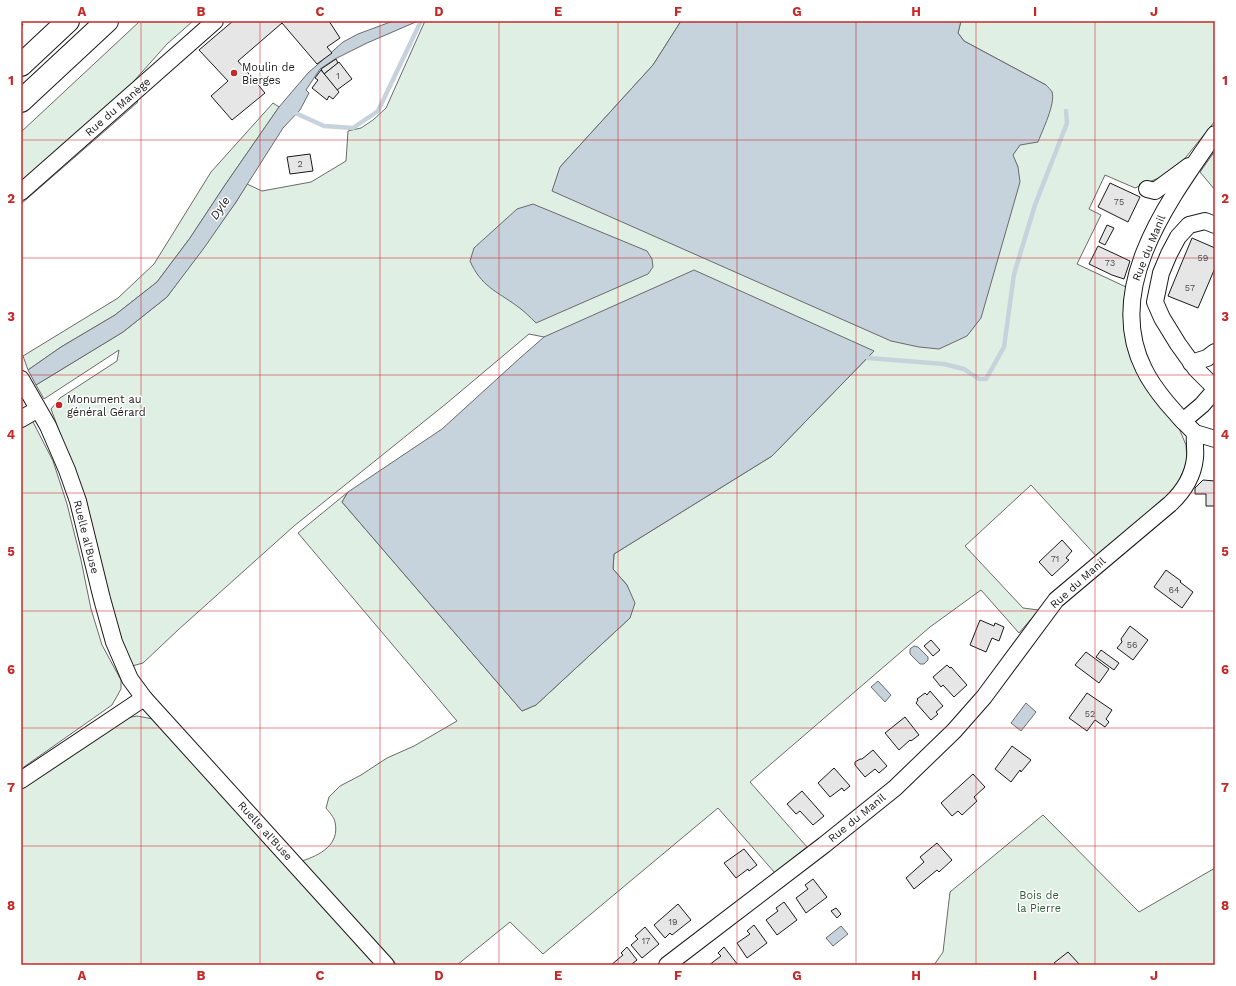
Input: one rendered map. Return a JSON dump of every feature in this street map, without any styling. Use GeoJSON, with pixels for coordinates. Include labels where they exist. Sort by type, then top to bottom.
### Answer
{"type":"FeatureCollection","features":[{"type":"Feature","properties":{"kind":"highway"},"geometry":{"type":"LineString","coordinates":[[21,65],[68,21]]}},
{"type":"Feature","properties":{"kind":"highway"},"geometry":{"type":"LineString","coordinates":[[21,101],[107,21]]}},
{"type":"Feature","properties":{"kind":"street","name":"Rue du Manège"},"geometry":{"type":"LineString","coordinates":[[21,192],[216,21]]}},
{"type":"Feature","properties":{"kind":"street","name":"Rue du Manil"},"geometry":{"type":"LineString","coordinates":[[667,965],[895,788],[954,731],[984,697],[1056,600],[1176,499],[1183,490],[1190,479],[1194,465],[1195,433],[1183,421],[1156,388],[1144,369],[1133,336],[1131,302],[1137,276],[1154,231],[1173,197],[1215,134]]}},
{"type":"Feature","properties":{"kind":"street"},"geometry":{"type":"LineString","coordinates":[[1147,189],[1155,191],[1198,158]]}},
{"type":"Feature","properties":{"kind":"street"},"geometry":{"type":"LineString","coordinates":[[1183,421],[1202,405],[1215,389],[1191,363],[1162,318],[1155,302],[1161,273],[1178,237],[1189,225],[1205,221],[1215,225]]}},
{"type":"Feature","properties":{"kind":"street"},"geometry":{"type":"LineString","coordinates":[[1191,363],[1207,358],[1215,352]]}},
{"type":"Feature","properties":{"kind":"street","name":"Ruelle al'Buse"},"geometry":{"type":"LineString","coordinates":[[24,386],[58,447],[78,501],[114,642],[130,679],[144,698],[386,965]]}},
{"type":"Feature","properties":{"kind":"street"},"geometry":{"type":"LineString","coordinates":[[21,419],[38,409]]}},
{"type":"Feature","properties":{"kind":"street"},"geometry":{"type":"LineString","coordinates":[[1195,433],[1215,440]]}},
{"type":"Feature","properties":{"kind":"street"},"geometry":{"type":"LineString","coordinates":[[21,780],[144,698]]}},
{"type":"Feature","properties":{"kind":"green space"},"geometry":{"type":"Polygon","coordinates":[[[140,21],[193,21],[167,44],[126,90],[138,102],[21,204],[21,132],[140,21]]]}},
{"type":"Feature","properties":{"kind":"green space"},"geometry":{"type":"Polygon","coordinates":[[[425,21],[681,21],[653,65],[560,167],[1018,167],[1012,155],[1020,145],[1046,85],[964,41],[958,33],[961,21],[1215,21],[1215,121],[1186,157],[1168,174],[1135,188],[1105,175],[1089,209],[1101,215],[1077,264],[1126,287],[1124,320],[1127,344],[1142,376],[1176,421],[1186,445],[1187,462],[1178,483],[1166,498],[1098,558],[1031,485],[965,546],[1023,608],[1039,610],[1019,633],[981,590],[930,627],[750,782],[807,847],[775,873],[718,808],[543,954],[510,922],[457,965],[397,965],[302,861],[322,852],[332,843],[336,830],[335,822],[333,816],[326,808],[329,797],[340,786],[361,775],[387,758],[414,746],[457,721],[298,533],[348,492],[342,502],[522,711],[536,705],[630,618],[627,585],[613,569],[614,554],[772,456],[874,351],[544,337],[529,334],[447,403],[294,526],[143,663],[132,666],[119,640],[71,463],[51,409],[60,398],[117,361],[119,350],[44,399],[36,385],[123,332],[167,297],[236,202],[247,184],[262,191],[311,182],[346,161],[348,131],[361,128],[373,120],[386,108],[425,21]]]}},
{"type":"Feature","properties":{"kind":"green space"},"geometry":{"type":"Polygon","coordinates":[[[273,103],[279,107],[190,238],[157,282],[115,315],[61,347],[28,370],[23,356],[118,298],[154,264],[211,172],[273,103]]]}},
{"type":"Feature","properties":{"kind":"green space"},"geometry":{"type":"Polygon","coordinates":[[[1215,151],[1215,190],[1200,172],[1215,151]]]}},
{"type":"Feature","properties":{"kind":"green space"},"geometry":{"type":"Polygon","coordinates":[[[32,420],[53,461],[67,504],[91,609],[102,645],[121,680],[121,689],[112,705],[21,769],[21,427],[32,420]]]}},
{"type":"Feature","properties":{"kind":"green space"},"geometry":{"type":"Polygon","coordinates":[[[137,716],[153,719],[378,965],[21,965],[21,789],[121,719],[137,716]]]}},
{"type":"Feature","properties":{"kind":"green space","name":"Bois de la Pierre"},"geometry":{"type":"Polygon","coordinates":[[[1043,815],[1139,912],[1215,868],[1215,965],[934,965],[943,952],[950,892],[1043,815]]]}},
{"type":"Feature","properties":{"kind":"water","name":"Dyle"},"geometry":{"type":"Polygon","coordinates":[[[393,21],[418,21],[367,43],[335,59],[320,69],[306,90],[309,93],[300,110],[283,128],[236,202],[167,297],[123,332],[36,385],[28,370],[61,347],[115,315],[157,282],[190,238],[279,107],[308,73],[343,42],[358,34],[393,21]]]}},
{"type":"Feature","properties":{"kind":"water"},"geometry":{"type":"Polygon","coordinates":[[[681,21],[961,21],[958,33],[964,41],[1049,88],[1053,97],[1052,103],[1038,142],[1020,145],[1013,155],[1018,167],[1020,182],[981,318],[967,336],[939,349],[919,347],[891,341],[552,191],[560,167],[653,65],[681,21]]]}},
{"type":"Feature","properties":{"kind":"water"},"geometry":{"type":"Polygon","coordinates":[[[533,204],[647,251],[652,259],[653,267],[648,274],[536,323],[520,308],[484,282],[470,261],[474,248],[517,209],[533,204]]]}},
{"type":"Feature","properties":{"kind":"water"},"geometry":{"type":"Polygon","coordinates":[[[694,270],[874,351],[772,456],[614,554],[613,569],[627,585],[635,603],[630,618],[536,705],[522,711],[342,502],[348,492],[442,429],[544,337],[694,270]]]}},
{"type":"Feature","properties":{"kind":"water"},"geometry":{"type":"Polygon","coordinates":[[[914,646],[918,647],[928,657],[928,660],[924,664],[920,664],[910,654],[910,649],[914,646]]]}},
{"type":"Feature","properties":{"kind":"water"},"geometry":{"type":"Polygon","coordinates":[[[878,681],[891,695],[885,702],[871,687],[878,681]]]}},
{"type":"Feature","properties":{"kind":"water"},"geometry":{"type":"Polygon","coordinates":[[[1026,703],[1036,712],[1021,731],[1011,723],[1026,703]]]}},
{"type":"Feature","properties":{"kind":"water"},"geometry":{"type":"Polygon","coordinates":[[[841,926],[848,934],[833,946],[826,938],[841,926]]]}},
{"type":"Feature","properties":{"kind":"building","name":"Moulin de Bierges"},"geometry":{"type":"Polygon","coordinates":[[[233,21],[329,21],[340,38],[327,47],[332,53],[317,64],[282,23],[238,61],[265,93],[232,120],[211,96],[228,81],[199,50],[233,21]]]}},
{"type":"Feature","properties":{"kind":"building"},"geometry":{"type":"Polygon","coordinates":[[[336,59],[338,63],[324,74],[321,69],[336,59]]]}},
{"type":"Feature","properties":{"kind":"building"},"geometry":{"type":"Polygon","coordinates":[[[339,62],[352,79],[337,90],[324,74],[339,62]]]}},
{"type":"Feature","properties":{"kind":"building"},"geometry":{"type":"Polygon","coordinates":[[[321,70],[339,92],[333,99],[329,96],[327,100],[312,88],[318,80],[315,78],[321,70]]]}},
{"type":"Feature","properties":{"kind":"building"},"geometry":{"type":"Polygon","coordinates":[[[310,154],[313,171],[290,174],[287,157],[310,154]]]}},
{"type":"Feature","properties":{"kind":"building"},"geometry":{"type":"Polygon","coordinates":[[[1110,183],[1140,197],[1128,222],[1098,207],[1110,183]]]}},
{"type":"Feature","properties":{"kind":"building"},"geometry":{"type":"Polygon","coordinates":[[[1107,225],[1114,228],[1105,245],[1099,242],[1107,225]]]}},
{"type":"Feature","properties":{"kind":"building"},"geometry":{"type":"Polygon","coordinates":[[[1192,238],[1215,248],[1215,268],[1198,308],[1168,296],[1192,238]]]}},
{"type":"Feature","properties":{"kind":"building"},"geometry":{"type":"Polygon","coordinates":[[[1098,246],[1130,261],[1124,279],[1089,264],[1098,246]]]}},
{"type":"Feature","properties":{"kind":"building"},"geometry":{"type":"Polygon","coordinates":[[[1203,480],[1215,481],[1215,506],[1206,506],[1206,494],[1195,494],[1195,488],[1203,480]]]}},
{"type":"Feature","properties":{"kind":"building"},"geometry":{"type":"Polygon","coordinates":[[[1062,540],[1072,551],[1066,558],[1069,560],[1052,576],[1039,562],[1062,540]]]}},
{"type":"Feature","properties":{"kind":"building"},"geometry":{"type":"Polygon","coordinates":[[[1166,570],[1193,592],[1182,608],[1154,587],[1166,570]]]}},
{"type":"Feature","properties":{"kind":"building"},"geometry":{"type":"Polygon","coordinates":[[[980,620],[994,626],[995,623],[1004,627],[999,641],[992,638],[986,652],[970,645],[980,620]]]}},
{"type":"Feature","properties":{"kind":"building"},"geometry":{"type":"Polygon","coordinates":[[[1130,626],[1148,640],[1133,660],[1117,648],[1122,642],[1121,639],[1130,626]]]}},
{"type":"Feature","properties":{"kind":"building"},"geometry":{"type":"Polygon","coordinates":[[[931,640],[940,650],[933,656],[924,646],[931,640]]]}},
{"type":"Feature","properties":{"kind":"building"},"geometry":{"type":"Polygon","coordinates":[[[1101,650],[1119,663],[1114,670],[1096,657],[1101,650]]]}},
{"type":"Feature","properties":{"kind":"building"},"geometry":{"type":"Polygon","coordinates":[[[1086,652],[1109,669],[1099,683],[1075,665],[1086,652]]]}},
{"type":"Feature","properties":{"kind":"building"},"geometry":{"type":"Polygon","coordinates":[[[947,665],[950,668],[951,667],[967,685],[954,697],[943,685],[941,687],[933,677],[947,665]]]}},
{"type":"Feature","properties":{"kind":"building"},"geometry":{"type":"Polygon","coordinates":[[[930,691],[943,706],[936,712],[938,714],[931,720],[916,703],[918,700],[917,699],[925,693],[927,695],[930,691]]]}},
{"type":"Feature","properties":{"kind":"building"},"geometry":{"type":"Polygon","coordinates":[[[1087,693],[1112,710],[1106,719],[1109,722],[1105,727],[1095,720],[1087,731],[1069,718],[1087,693]]]}},
{"type":"Feature","properties":{"kind":"building"},"geometry":{"type":"Polygon","coordinates":[[[905,717],[919,735],[911,741],[910,740],[899,750],[885,733],[905,717]]]}},
{"type":"Feature","properties":{"kind":"building"},"geometry":{"type":"Polygon","coordinates":[[[1012,746],[1031,760],[1021,772],[1020,770],[1011,782],[995,769],[1012,746]]]}},
{"type":"Feature","properties":{"kind":"building"},"geometry":{"type":"Polygon","coordinates":[[[873,750],[887,766],[879,773],[875,769],[865,777],[855,765],[855,762],[862,759],[873,750]]]}},
{"type":"Feature","properties":{"kind":"building"},"geometry":{"type":"Polygon","coordinates":[[[834,768],[850,786],[844,791],[842,788],[830,797],[818,783],[834,768]]]}},
{"type":"Feature","properties":{"kind":"building"},"geometry":{"type":"Polygon","coordinates":[[[973,774],[985,787],[974,797],[977,801],[962,815],[958,811],[952,816],[941,803],[973,774]]]}},
{"type":"Feature","properties":{"kind":"building"},"geometry":{"type":"Polygon","coordinates":[[[802,791],[824,816],[813,825],[800,811],[796,814],[787,804],[802,791]]]}},
{"type":"Feature","properties":{"kind":"building"},"geometry":{"type":"Polygon","coordinates":[[[937,843],[952,860],[939,872],[937,870],[914,889],[906,878],[924,862],[920,857],[937,843]]]}},
{"type":"Feature","properties":{"kind":"building"},"geometry":{"type":"Polygon","coordinates":[[[744,849],[757,865],[749,871],[748,869],[736,878],[724,863],[744,849]]]}},
{"type":"Feature","properties":{"kind":"building"},"geometry":{"type":"Polygon","coordinates":[[[813,879],[827,897],[806,913],[796,898],[808,889],[805,885],[813,879]]]}},
{"type":"Feature","properties":{"kind":"building"},"geometry":{"type":"Polygon","coordinates":[[[784,902],[797,920],[777,935],[766,920],[778,911],[776,908],[784,902]]]}},
{"type":"Feature","properties":{"kind":"building"},"geometry":{"type":"Polygon","coordinates":[[[678,904],[691,920],[672,935],[670,933],[665,938],[654,925],[678,904]]]}},
{"type":"Feature","properties":{"kind":"building"},"geometry":{"type":"Polygon","coordinates":[[[836,908],[841,914],[837,918],[831,911],[836,908]]]}},
{"type":"Feature","properties":{"kind":"building"},"geometry":{"type":"Polygon","coordinates":[[[754,925],[767,943],[747,958],[737,943],[750,934],[747,931],[754,925]]]}},
{"type":"Feature","properties":{"kind":"building"},"geometry":{"type":"Polygon","coordinates":[[[645,927],[659,944],[642,958],[631,945],[638,939],[635,936],[645,927]]]}},
{"type":"Feature","properties":{"kind":"building"},"geometry":{"type":"Polygon","coordinates":[[[627,947],[637,960],[632,964],[633,965],[611,965],[623,955],[621,953],[627,947]]]}},
{"type":"Feature","properties":{"kind":"building"},"geometry":{"type":"Polygon","coordinates":[[[724,947],[738,965],[709,965],[721,956],[718,953],[724,947]]]}},
{"type":"Feature","properties":{"kind":"building"},"geometry":{"type":"Polygon","coordinates":[[[1068,952],[1080,965],[1056,965],[1054,963],[1068,952]]]}},
{"type":"Feature","properties":{"kind":"waterway"},"geometry":{"type":"LineString","coordinates":[[291,111],[324,126],[353,128],[378,111],[421,21]]}},
{"type":"Feature","properties":{"kind":"waterway"},"geometry":{"type":"LineString","coordinates":[[868,358],[944,364],[964,369],[979,379],[986,379],[1004,347],[1014,274],[1035,205],[1067,123],[1066,111]]}},
{"type":"Feature","properties":{"kind":"hedge"},"geometry":{"type":"LineString","coordinates":[[21,25],[25,21]]}},
{"type":"Feature","properties":{"kind":"place","name":"Moulin de Bierges"},"geometry":{"type":"Point","coordinates":[234,73]}},
{"type":"Feature","properties":{"kind":"place","name":"Monument au général Gérard"},"geometry":{"type":"Point","coordinates":[59,405]}}]}
